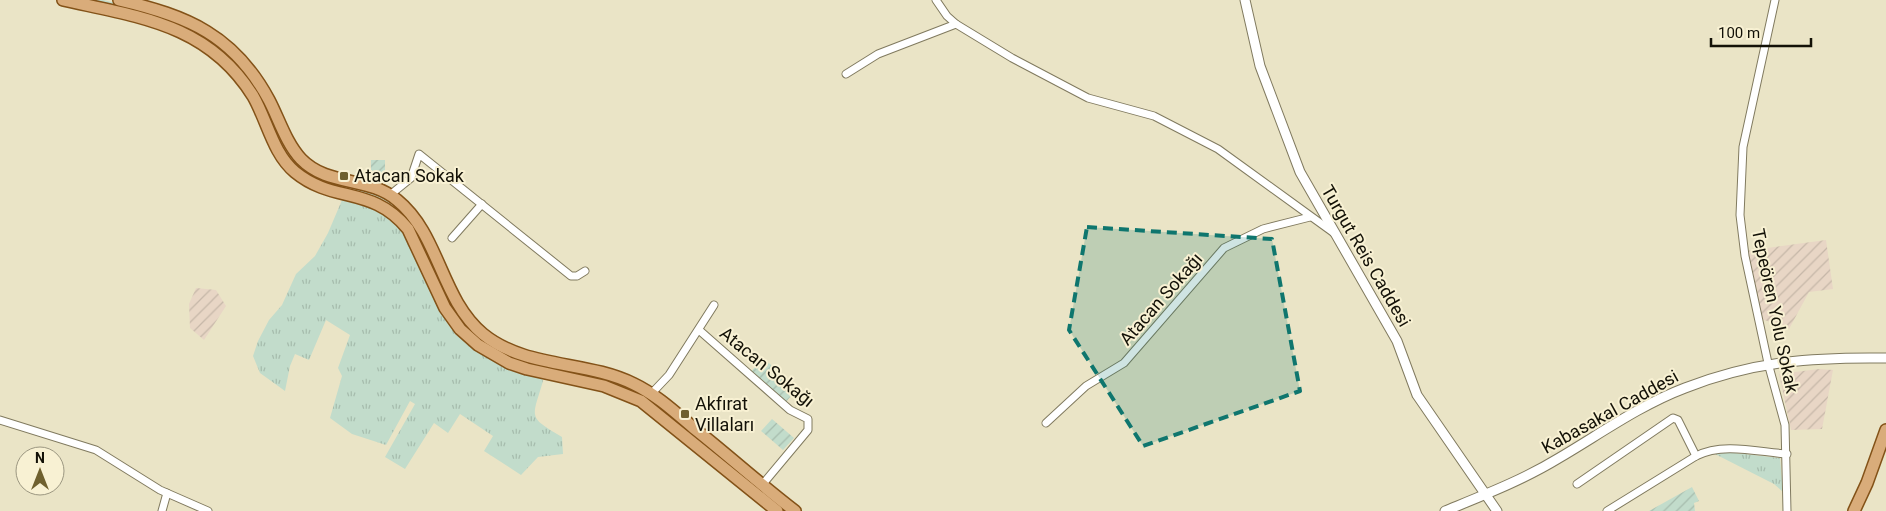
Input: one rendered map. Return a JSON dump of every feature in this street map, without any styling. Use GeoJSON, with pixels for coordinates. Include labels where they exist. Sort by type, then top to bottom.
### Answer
{"type":"FeatureCollection","features":[{"type":"Feature","properties":{"kind":"main road"},"geometry":{"type":"LineString","coordinates":[[63,0],[150,19],[183,32],[210,48],[232,68],[253,96],[282,155],[294,171],[314,185],[378,203],[403,222],[445,308],[468,338],[509,363],[604,386],[641,401],[777,511]]}},
{"type":"Feature","properties":{"kind":"main road"},"geometry":{"type":"LineString","coordinates":[[119,0],[179,16],[210,32],[237,56],[253,74],[270,102],[295,152],[309,167],[333,179],[372,187],[390,195],[406,208],[419,224],[452,297],[464,314],[482,333],[499,345],[517,352],[612,375],[651,394],[796,511]]}},
{"type":"Feature","properties":{"kind":"main road"},"geometry":{"type":"LineString","coordinates":[[1854,511],[1867,483],[1886,430]]}},
{"type":"Feature","properties":{"kind":"street"},"geometry":{"type":"LineString","coordinates":[[936,0],[947,16],[956,24],[1012,58],[1088,98],[1154,116],[1218,149],[1336,234]]}},
{"type":"Feature","properties":{"kind":"street","name":"Turgut Reis Caddesi"},"geometry":{"type":"LineString","coordinates":[[1245,0],[1260,66],[1282,127],[1310,193],[1336,234],[1397,341],[1418,396],[1496,511]]}},
{"type":"Feature","properties":{"kind":"street","name":"Tepeören Yolu Sokak"},"geometry":{"type":"LineString","coordinates":[[1775,0],[1743,147],[1740,215],[1745,256],[1768,363],[1785,426],[1787,511]]}},
{"type":"Feature","properties":{"kind":"street"},"geometry":{"type":"LineString","coordinates":[[846,74],[878,54],[956,24]]}},
{"type":"Feature","properties":{"kind":"street"},"geometry":{"type":"LineString","coordinates":[[390,195],[411,178],[419,154],[571,276],[577,276],[584,271]]}},
{"type":"Feature","properties":{"kind":"street"},"geometry":{"type":"LineString","coordinates":[[452,238],[482,204]]}},
{"type":"Feature","properties":{"kind":"street","name":"Atacan Sokağı"},"geometry":{"type":"LineString","coordinates":[[1046,423],[1086,386],[1124,363],[1224,248],[1263,229],[1310,216]]}},
{"type":"Feature","properties":{"kind":"street"},"geometry":{"type":"LineString","coordinates":[[651,394],[670,375],[714,305]]}},
{"type":"Feature","properties":{"kind":"street","name":"Atacan Sokağı"},"geometry":{"type":"LineString","coordinates":[[699,330],[790,410],[808,419],[808,430],[762,485]]}},
{"type":"Feature","properties":{"kind":"street","name":"Kabasakal Caddesi"},"geometry":{"type":"LineString","coordinates":[[1445,511],[1537,471],[1660,399],[1711,378],[1768,363],[1819,358],[1886,358]]}},
{"type":"Feature","properties":{"kind":"street"},"geometry":{"type":"LineString","coordinates":[[1577,484],[1673,418],[1678,420],[1696,456]]}},
{"type":"Feature","properties":{"kind":"street"},"geometry":{"type":"LineString","coordinates":[[0,420],[96,450],[167,493],[208,511]]}},
{"type":"Feature","properties":{"kind":"street"},"geometry":{"type":"LineString","coordinates":[[1607,511],[1696,456],[1708,451],[1724,449],[1787,454]]}},
{"type":"Feature","properties":{"kind":"street"},"geometry":{"type":"LineString","coordinates":[[162,511],[167,493]]}},
{"type":"Feature","properties":{"kind":"highlighted area"},"geometry":{"type":"Polygon","coordinates":[[[1087,227],[1272,239],[1300,391],[1143,446],[1069,330],[1087,227]]]}},
{"type":"Feature","properties":{"kind":"shaded area"},"geometry":{"type":"Polygon","coordinates":[[[1826,240],[1833,289],[1809,292],[1789,329],[1762,319],[1746,251],[1826,240]]]}},
{"type":"Feature","properties":{"kind":"shaded area"},"geometry":{"type":"Polygon","coordinates":[[[196,288],[216,290],[226,306],[204,340],[190,328],[189,304],[196,288]]]}},
{"type":"Feature","properties":{"kind":"shaded area"},"geometry":{"type":"Polygon","coordinates":[[[1819,369],[1833,370],[1822,429],[1791,430],[1779,374],[1819,369]]]}},
{"type":"Feature","properties":{"kind":"green space"},"geometry":{"type":"Polygon","coordinates":[[[86,0],[103,0],[143,9],[191,26],[232,57],[258,88],[286,145],[322,179],[370,190],[391,200],[418,229],[446,295],[461,317],[484,339],[605,377],[637,390],[682,423],[680,426],[634,392],[622,387],[522,362],[499,352],[480,339],[464,324],[440,288],[411,224],[395,207],[386,201],[367,193],[323,183],[314,179],[299,167],[286,150],[263,104],[246,78],[228,58],[209,42],[165,20],[86,0]]]}},
{"type":"Feature","properties":{"kind":"green space"},"geometry":{"type":"Polygon","coordinates":[[[371,160],[385,160],[385,174],[376,174],[371,170],[371,160]]]}},
{"type":"Feature","properties":{"kind":"green space"},"geometry":{"type":"Polygon","coordinates":[[[346,198],[378,207],[396,221],[410,244],[429,291],[440,310],[466,340],[498,362],[541,377],[543,381],[536,403],[535,415],[543,425],[562,437],[563,454],[538,457],[521,475],[484,451],[493,436],[460,414],[448,433],[434,423],[405,469],[385,457],[415,404],[410,401],[386,445],[352,434],[330,418],[342,376],[338,368],[350,335],[326,320],[309,360],[295,354],[290,366],[285,391],[260,373],[253,356],[258,341],[269,320],[282,305],[296,274],[315,256],[328,233],[342,200],[346,198]]]}},
{"type":"Feature","properties":{"kind":"green space"},"geometry":{"type":"Polygon","coordinates":[[[763,358],[798,388],[785,403],[750,373],[763,358]]]}},
{"type":"Feature","properties":{"kind":"green space"},"geometry":{"type":"Polygon","coordinates":[[[772,419],[794,438],[783,450],[761,431],[772,419]]]}},
{"type":"Feature","properties":{"kind":"green space"},"geometry":{"type":"Polygon","coordinates":[[[1726,452],[1780,458],[1783,492],[1774,484],[1713,453],[1726,452]]]}},
{"type":"Feature","properties":{"kind":"green space"},"geometry":{"type":"Polygon","coordinates":[[[1692,487],[1699,501],[1694,503],[1695,511],[1649,511],[1692,487]]]}},
{"type":"Feature","properties":{"kind":"place","name":"Atacan Sokak"},"geometry":{"type":"Point","coordinates":[344,176]}},
{"type":"Feature","properties":{"kind":"place","name":"Akfırat Villaları"},"geometry":{"type":"Point","coordinates":[685,414]}}]}
